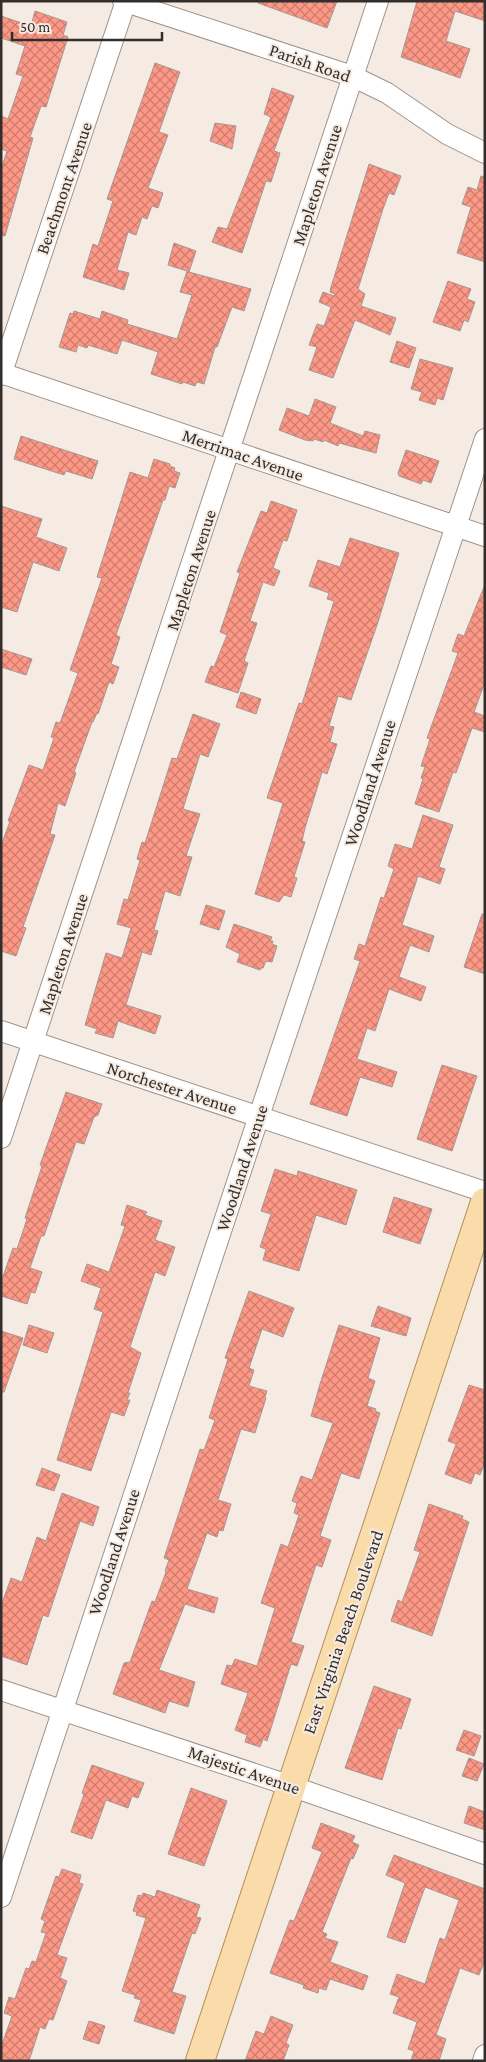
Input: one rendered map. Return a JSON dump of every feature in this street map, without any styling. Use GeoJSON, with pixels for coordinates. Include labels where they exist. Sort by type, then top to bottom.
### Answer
{"type":"FeatureCollection","features":[{"type":"Feature","properties":{"kind":"main road","name":"East Virginia Beach Boulevard"},"geometry":{"type":"LineString","coordinates":[[200,2061],[485,1202]]}},
{"type":"Feature","properties":{"kind":"street","name":"Mapleton Avenue"},"geometry":{"type":"LineString","coordinates":[[1,1138],[378,1]]}},
{"type":"Feature","properties":{"kind":"street","name":"Parish Road"},"geometry":{"type":"LineString","coordinates":[[125,2],[352,76],[387,93],[447,134],[485,153]]}},
{"type":"Feature","properties":{"kind":"street","name":"Beachmont Avenue"},"geometry":{"type":"LineString","coordinates":[[1,374],[125,2]]}},
{"type":"Feature","properties":{"kind":"street","name":"Merrimac Avenue"},"geometry":{"type":"LineString","coordinates":[[1,374],[485,536]]}},
{"type":"Feature","properties":{"kind":"street","name":"Woodland Avenue"},"geometry":{"type":"LineString","coordinates":[[1,1897],[485,439]]}},
{"type":"Feature","properties":{"kind":"street","name":"Norchester Avenue"},"geometry":{"type":"LineString","coordinates":[[1,1031],[485,1192]]}},
{"type":"Feature","properties":{"kind":"street","name":"Majestic Avenue"},"geometry":{"type":"LineString","coordinates":[[1,1690],[291,1786],[485,1854]]}},
{"type":"Feature","properties":{"kind":"street"},"geometry":{"type":"LineString","coordinates":[[483,2061],[485,2055]]}},
{"type":"Feature","properties":{"kind":"building"},"geometry":{"type":"Polygon","coordinates":[[[258,1],[337,1],[327,28],[258,3],[258,1]]]}},
{"type":"Feature","properties":{"kind":"building"},"geometry":{"type":"Polygon","coordinates":[[[417,1],[485,1],[485,21],[455,11],[446,41],[470,49],[460,78],[401,57],[417,1]]]}},
{"type":"Feature","properties":{"kind":"building"},"geometry":{"type":"Polygon","coordinates":[[[35,11],[67,22],[63,35],[68,37],[46,107],[41,106],[30,137],[33,138],[5,236],[1,235],[1,169],[7,151],[1,149],[1,116],[8,119],[23,76],[16,74],[25,46],[1,38],[1,16],[31,26],[35,11]]]}},
{"type":"Feature","properties":{"kind":"building"},"geometry":{"type":"Polygon","coordinates":[[[155,63],[180,72],[159,132],[168,135],[148,188],[163,193],[158,208],[152,206],[147,219],[142,217],[136,235],[128,232],[117,270],[129,273],[124,290],[83,277],[93,244],[98,246],[113,201],[107,199],[155,63]]]}},
{"type":"Feature","properties":{"kind":"building"},"geometry":{"type":"Polygon","coordinates":[[[272,88],[294,96],[274,151],[280,153],[271,182],[266,181],[242,253],[212,242],[218,227],[227,229],[271,117],[264,114],[272,88]]]}},
{"type":"Feature","properties":{"kind":"building"},"geometry":{"type":"Polygon","coordinates":[[[215,123],[236,126],[232,149],[210,141],[215,123]]]}},
{"type":"Feature","properties":{"kind":"building"},"geometry":{"type":"Polygon","coordinates":[[[369,164],[401,176],[394,195],[389,193],[358,289],[365,294],[361,306],[396,318],[390,335],[355,320],[333,378],[309,370],[317,347],[309,345],[317,324],[324,326],[331,307],[319,302],[323,292],[334,296],[335,294],[330,292],[331,287],[369,164]]]}},
{"type":"Feature","properties":{"kind":"building"},"geometry":{"type":"Polygon","coordinates":[[[481,176],[485,177],[485,262],[457,253],[471,207],[462,204],[468,187],[477,190],[481,176]]]}},
{"type":"Feature","properties":{"kind":"building"},"geometry":{"type":"Polygon","coordinates":[[[174,243],[196,251],[189,272],[251,289],[244,311],[232,307],[217,347],[215,347],[204,384],[197,382],[195,386],[183,382],[182,384],[151,374],[158,352],[122,340],[117,354],[88,345],[87,348],[78,345],[76,352],[59,347],[70,313],[73,314],[74,311],[100,319],[102,311],[128,320],[127,324],[177,339],[192,295],[180,292],[187,271],[168,265],[174,243]]]}},
{"type":"Feature","properties":{"kind":"building"},"geometry":{"type":"Polygon","coordinates":[[[448,281],[471,289],[467,299],[475,302],[468,322],[464,320],[460,331],[433,322],[448,281]]]}},
{"type":"Feature","properties":{"kind":"building"},"geometry":{"type":"Polygon","coordinates":[[[397,341],[416,348],[409,368],[390,362],[397,341]]]}},
{"type":"Feature","properties":{"kind":"building"},"geometry":{"type":"Polygon","coordinates":[[[420,359],[453,368],[443,400],[437,398],[435,405],[419,400],[422,392],[411,389],[420,359]]]}},
{"type":"Feature","properties":{"kind":"building"},"geometry":{"type":"Polygon","coordinates":[[[315,399],[336,407],[330,423],[363,436],[365,431],[380,435],[376,453],[339,443],[338,446],[324,440],[323,442],[314,439],[313,441],[305,440],[279,430],[287,408],[309,416],[315,399]]]}},
{"type":"Feature","properties":{"kind":"building"},"geometry":{"type":"Polygon","coordinates":[[[21,436],[98,461],[92,479],[66,471],[64,475],[14,459],[21,436]]]}},
{"type":"Feature","properties":{"kind":"building"},"geometry":{"type":"Polygon","coordinates":[[[406,450],[439,461],[431,483],[423,480],[421,484],[399,476],[398,473],[406,450]]]}},
{"type":"Feature","properties":{"kind":"building"},"geometry":{"type":"Polygon","coordinates":[[[154,459],[170,464],[170,466],[175,468],[174,471],[180,473],[175,488],[169,486],[165,500],[163,500],[116,635],[120,637],[111,664],[119,667],[113,684],[109,682],[98,714],[92,722],[74,772],[76,773],[65,806],[58,803],[50,834],[55,835],[23,927],[26,928],[16,956],[1,951],[1,846],[10,821],[8,821],[29,765],[43,770],[54,738],[51,737],[56,722],[60,723],[78,673],[70,670],[102,578],[97,577],[130,472],[148,478],[154,459]]]}},
{"type":"Feature","properties":{"kind":"building"},"geometry":{"type":"Polygon","coordinates":[[[271,501],[297,510],[287,541],[283,540],[273,568],[280,571],[274,586],[263,582],[250,621],[257,623],[244,661],[248,663],[238,693],[205,682],[211,666],[214,667],[227,635],[220,632],[240,573],[237,572],[261,511],[267,513],[271,501]]]}},
{"type":"Feature","properties":{"kind":"building"},"geometry":{"type":"Polygon","coordinates":[[[1,506],[42,519],[36,537],[67,548],[59,571],[33,562],[17,612],[1,607],[1,506]]]}},
{"type":"Feature","properties":{"kind":"building"},"geometry":{"type":"Polygon","coordinates":[[[350,538],[399,553],[351,700],[338,696],[329,726],[334,727],[330,742],[337,744],[327,774],[322,772],[305,828],[302,841],[305,842],[294,877],[297,878],[291,897],[284,895],[279,902],[255,894],[283,803],[267,798],[299,703],[302,704],[334,601],[327,599],[329,593],[309,586],[318,560],[340,567],[350,538]]]}},
{"type":"Feature","properties":{"kind":"building"},"geometry":{"type":"Polygon","coordinates":[[[484,587],[485,682],[474,712],[485,716],[485,732],[472,728],[456,773],[453,772],[439,812],[415,804],[425,767],[421,766],[430,739],[427,738],[458,653],[452,651],[458,634],[464,636],[484,587]]]}},
{"type":"Feature","properties":{"kind":"building"},"geometry":{"type":"Polygon","coordinates":[[[1,649],[32,659],[26,675],[1,667],[1,649]]]}},
{"type":"Feature","properties":{"kind":"building"},"geometry":{"type":"Polygon","coordinates":[[[241,692],[261,699],[256,714],[236,707],[241,692]]]}},
{"type":"Feature","properties":{"kind":"building"},"geometry":{"type":"Polygon","coordinates":[[[193,714],[220,724],[208,757],[200,754],[183,809],[200,814],[186,856],[192,857],[180,896],[165,891],[154,930],[158,931],[151,955],[142,952],[126,1005],[161,1016],[155,1034],[118,1021],[113,1038],[95,1033],[97,1029],[85,1025],[106,953],[122,958],[131,928],[117,924],[124,899],[128,900],[140,860],[137,859],[142,842],[145,843],[172,758],[177,759],[193,714]]]}},
{"type":"Feature","properties":{"kind":"building"},"geometry":{"type":"Polygon","coordinates":[[[423,815],[453,825],[439,867],[445,869],[440,884],[418,876],[402,925],[434,936],[429,952],[410,945],[399,977],[426,987],[421,1001],[389,989],[375,1031],[367,1028],[357,1059],[397,1072],[392,1087],[360,1077],[347,1116],[310,1104],[360,961],[354,959],[359,944],[365,946],[381,897],[384,898],[394,869],[388,866],[395,844],[412,849],[423,815]]]}},
{"type":"Feature","properties":{"kind":"building"},"geometry":{"type":"Polygon","coordinates":[[[206,905],[225,911],[219,930],[200,924],[206,905]]]}},
{"type":"Feature","properties":{"kind":"building"},"geometry":{"type":"Polygon","coordinates":[[[482,914],[485,914],[485,974],[464,967],[482,914]]]}},
{"type":"Feature","properties":{"kind":"building"},"geometry":{"type":"Polygon","coordinates":[[[234,924],[272,937],[270,941],[273,941],[272,944],[277,946],[272,962],[266,961],[260,970],[237,962],[240,954],[226,947],[234,924]]]}},
{"type":"Feature","properties":{"kind":"building"},"geometry":{"type":"Polygon","coordinates":[[[442,1065],[477,1076],[452,1151],[417,1139],[442,1065]]]}},
{"type":"Feature","properties":{"kind":"building"},"geometry":{"type":"Polygon","coordinates":[[[66,1092],[102,1104],[98,1115],[94,1117],[84,1144],[76,1142],[44,1236],[41,1236],[30,1268],[42,1272],[35,1293],[31,1292],[27,1304],[1,1296],[1,1282],[13,1248],[17,1249],[42,1166],[40,1165],[66,1092]]]}},
{"type":"Feature","properties":{"kind":"building"},"geometry":{"type":"Polygon","coordinates":[[[275,1169],[297,1176],[298,1171],[357,1190],[346,1225],[316,1215],[299,1271],[263,1260],[266,1249],[260,1247],[271,1214],[261,1211],[275,1169]]]}},
{"type":"Feature","properties":{"kind":"building"},"geometry":{"type":"Polygon","coordinates":[[[394,1197],[432,1209],[420,1244],[383,1232],[394,1197]]]}},
{"type":"Feature","properties":{"kind":"building"},"geometry":{"type":"Polygon","coordinates":[[[127,1205],[147,1212],[145,1215],[162,1221],[155,1240],[175,1247],[165,1276],[155,1272],[130,1347],[141,1353],[128,1393],[130,1393],[127,1400],[130,1400],[124,1416],[111,1412],[91,1471],[57,1460],[103,1312],[94,1309],[101,1288],[81,1281],[87,1264],[109,1272],[125,1226],[121,1225],[127,1205]]]}},
{"type":"Feature","properties":{"kind":"building"},"geometry":{"type":"Polygon","coordinates":[[[249,1291],[294,1308],[283,1337],[262,1329],[249,1368],[254,1370],[249,1386],[267,1391],[266,1398],[255,1433],[241,1429],[218,1500],[231,1504],[223,1531],[219,1530],[217,1537],[207,1533],[187,1589],[218,1598],[214,1613],[185,1604],[159,1670],[195,1682],[188,1707],[169,1701],[165,1713],[113,1694],[124,1663],[130,1662],[152,1601],[155,1602],[166,1572],[169,1560],[164,1558],[200,1449],[204,1450],[215,1420],[209,1418],[228,1359],[225,1358],[249,1291]]]}},
{"type":"Feature","properties":{"kind":"building"},"geometry":{"type":"Polygon","coordinates":[[[378,1306],[411,1318],[406,1336],[371,1326],[378,1306]]]}},
{"type":"Feature","properties":{"kind":"building"},"geometry":{"type":"Polygon","coordinates":[[[29,1325],[54,1333],[47,1353],[23,1345],[29,1325]]]}},
{"type":"Feature","properties":{"kind":"building"},"geometry":{"type":"Polygon","coordinates":[[[339,1325],[380,1338],[368,1378],[375,1381],[367,1406],[376,1409],[375,1411],[380,1413],[359,1479],[341,1473],[320,1536],[331,1540],[322,1567],[316,1565],[291,1642],[304,1646],[297,1666],[291,1664],[267,1741],[263,1739],[260,1747],[245,1742],[247,1735],[235,1730],[248,1693],[221,1684],[227,1665],[232,1666],[235,1659],[257,1666],[275,1608],[261,1603],[281,1544],[288,1547],[299,1515],[294,1513],[297,1503],[292,1501],[301,1476],[312,1480],[333,1423],[311,1416],[339,1325]]]}},
{"type":"Feature","properties":{"kind":"building"},"geometry":{"type":"Polygon","coordinates":[[[1,1331],[23,1338],[4,1392],[1,1392],[1,1331]]]}},
{"type":"Feature","properties":{"kind":"building"},"geometry":{"type":"Polygon","coordinates":[[[469,1385],[485,1390],[485,1462],[480,1475],[475,1473],[471,1484],[445,1474],[456,1444],[448,1441],[469,1385]]]}},
{"type":"Feature","properties":{"kind":"building"},"geometry":{"type":"Polygon","coordinates":[[[42,1468],[60,1475],[54,1491],[36,1485],[42,1468]]]}},
{"type":"Feature","properties":{"kind":"building"},"geometry":{"type":"Polygon","coordinates":[[[62,1493],[99,1507],[93,1526],[80,1521],[48,1617],[43,1615],[27,1665],[1,1656],[1,1606],[11,1578],[22,1582],[37,1537],[46,1541],[62,1493]]]}},
{"type":"Feature","properties":{"kind":"building"},"geometry":{"type":"Polygon","coordinates":[[[429,1504],[463,1516],[462,1519],[469,1522],[432,1636],[391,1621],[398,1600],[402,1602],[420,1552],[414,1550],[429,1504]]]}},
{"type":"Feature","properties":{"kind":"building"},"geometry":{"type":"Polygon","coordinates":[[[374,1686],[411,1699],[401,1729],[398,1728],[382,1780],[345,1768],[374,1686]]]}},
{"type":"Feature","properties":{"kind":"building"},"geometry":{"type":"Polygon","coordinates":[[[464,1730],[481,1736],[474,1756],[456,1750],[464,1730]]]}},
{"type":"Feature","properties":{"kind":"building"},"geometry":{"type":"Polygon","coordinates":[[[469,1758],[484,1764],[477,1781],[462,1776],[469,1758]]]}},
{"type":"Feature","properties":{"kind":"building"},"geometry":{"type":"Polygon","coordinates":[[[92,1765],[144,1783],[138,1798],[132,1796],[128,1808],[106,1800],[92,1839],[71,1832],[92,1765]]]}},
{"type":"Feature","properties":{"kind":"building"},"geometry":{"type":"Polygon","coordinates":[[[191,1788],[227,1801],[204,1866],[168,1854],[191,1788]]]}},
{"type":"Feature","properties":{"kind":"building"},"geometry":{"type":"Polygon","coordinates":[[[469,1806],[485,1812],[485,1830],[464,1823],[469,1806]]]}},
{"type":"Feature","properties":{"kind":"building"},"geometry":{"type":"Polygon","coordinates":[[[321,1823],[355,1836],[352,1842],[359,1845],[353,1859],[351,1858],[322,1932],[327,1934],[325,1938],[338,1942],[330,1962],[368,1976],[363,1990],[330,1979],[326,1990],[319,1988],[318,1993],[303,1988],[304,1985],[270,1973],[290,1920],[294,1921],[322,1852],[312,1848],[321,1823]]]}},
{"type":"Feature","properties":{"kind":"building"},"geometry":{"type":"Polygon","coordinates":[[[394,1855],[485,1889],[485,1960],[479,1975],[460,1968],[436,2035],[446,2039],[439,2061],[411,2061],[414,2051],[408,2049],[417,2022],[393,2013],[399,1997],[390,1994],[397,1974],[425,1984],[440,1938],[445,1940],[459,1900],[425,1887],[405,1943],[387,1937],[405,1883],[386,1875],[394,1855]]]}},
{"type":"Feature","properties":{"kind":"building"},"geometry":{"type":"Polygon","coordinates":[[[62,1869],[81,1875],[79,1883],[83,1884],[57,1955],[67,1958],[60,1978],[67,1981],[53,2020],[49,2019],[45,2029],[40,2027],[29,2061],[1,2061],[1,2047],[12,2016],[4,2013],[9,1997],[15,1999],[26,1968],[29,1969],[32,1961],[36,1962],[46,1933],[41,1932],[45,1921],[41,1919],[56,1876],[59,1877],[62,1869]]]}},
{"type":"Feature","properties":{"kind":"building"},"geometry":{"type":"Polygon","coordinates":[[[157,1890],[200,1905],[196,1917],[201,1918],[195,1934],[192,1933],[172,1992],[186,1996],[174,2034],[134,2021],[141,2000],[134,1998],[135,1995],[122,1991],[146,1918],[136,1915],[137,1912],[133,1911],[138,1895],[142,1896],[143,1893],[155,1897],[157,1890]]]}},
{"type":"Feature","properties":{"kind":"building"},"geometry":{"type":"Polygon","coordinates":[[[271,2016],[293,2025],[286,2043],[289,2045],[283,2061],[245,2061],[256,2031],[264,2034],[271,2016]]]}},
{"type":"Feature","properties":{"kind":"building"},"geometry":{"type":"Polygon","coordinates":[[[89,2021],[105,2026],[99,2044],[83,2039],[89,2021]]]}}]}
